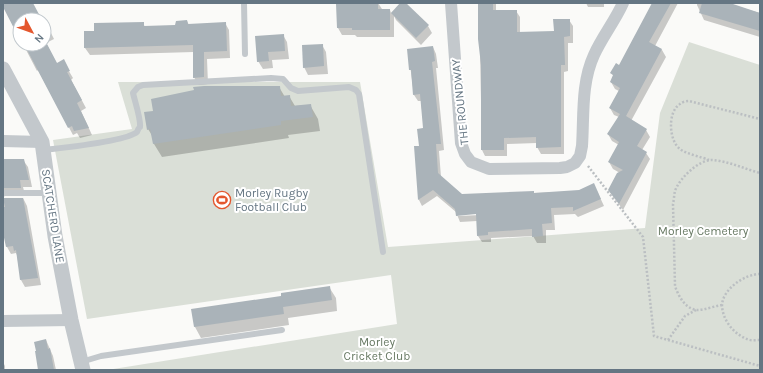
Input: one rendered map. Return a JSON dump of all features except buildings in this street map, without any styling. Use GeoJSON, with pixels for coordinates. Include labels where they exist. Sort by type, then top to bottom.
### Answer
{"type":"FeatureCollection","features":[{"type":"Feature","properties":{"kind":"street","name":"THE ROUNDWAY"},"geometry":{"type":"LineString","coordinates":[[451,3],[461,142],[466,154],[472,162],[489,170],[560,168],[575,163],[580,156]]}},
{"type":"Feature","properties":{"kind":"street"},"geometry":{"type":"LineString","coordinates":[[580,156],[582,146],[585,80],[594,54],[623,3]]}},
{"type":"Feature","properties":{"kind":"street","name":"SCATCHERD LANE"},"geometry":{"type":"LineString","coordinates":[[3,69],[42,146],[71,320],[82,366]]}},
{"type":"Feature","properties":{"kind":"street"},"geometry":{"type":"LineString","coordinates":[[3,141],[42,146]]}},
{"type":"Feature","properties":{"kind":"street"},"geometry":{"type":"LineString","coordinates":[[3,321],[71,320]]}},
{"type":"Feature","properties":{"kind":"lane"},"geometry":{"type":"LineString","coordinates":[[244,3],[245,54]]}},
{"type":"Feature","properties":{"kind":"lane"},"geometry":{"type":"LineString","coordinates":[[42,146],[86,145],[123,138],[137,132],[140,127],[133,94],[138,87],[143,85],[271,78],[283,79],[291,88],[298,92],[349,87],[356,90],[359,94],[383,252]]}},
{"type":"Feature","properties":{"kind":"lane"},"geometry":{"type":"LineString","coordinates":[[3,193],[49,193]]}},
{"type":"Feature","properties":{"kind":"lane"},"geometry":{"type":"LineString","coordinates":[[82,366],[101,356],[282,330]]}},
{"type":"Feature","properties":{"kind":"path"},"geometry":{"type":"LineString","coordinates":[[760,119],[689,101],[680,104],[674,110],[671,120],[673,140],[680,149],[710,160],[760,173]]}},
{"type":"Feature","properties":{"kind":"path"},"geometry":{"type":"LineString","coordinates":[[580,156],[643,238],[654,336],[760,366]]}},
{"type":"Feature","properties":{"kind":"path"},"geometry":{"type":"LineString","coordinates":[[696,310],[686,304],[678,295],[675,286],[674,204],[676,190],[689,172],[698,165],[710,160]]}},
{"type":"Feature","properties":{"kind":"path"},"geometry":{"type":"LineString","coordinates":[[760,274],[742,278],[733,285],[722,305],[730,328],[748,340],[760,340]]}},
{"type":"Feature","properties":{"kind":"path"},"geometry":{"type":"LineString","coordinates":[[668,340],[685,316],[696,310],[722,305]]}},
{"type":"Feature","properties":{"kind":"green space"},"geometry":{"type":"Polygon","coordinates":[[[689,42],[760,65],[760,370],[107,370],[397,324],[391,275],[87,319],[53,140],[132,129],[118,82],[360,82],[388,247],[645,228],[660,113],[689,42]]]}},
{"type":"Feature","properties":{"kind":"place","name":"Morley Rugby Football Club"},"geometry":{"type":"Point","coordinates":[222,200]}},
{"type":"Feature","properties":{"kind":"park label","name":"Morley Cemetery"},"geometry":{"type":"Point","coordinates":[703,231]}},
{"type":"Feature","properties":{"kind":"park label","name":"Morley Cricket Club"},"geometry":{"type":"Point","coordinates":[377,349]}}]}
